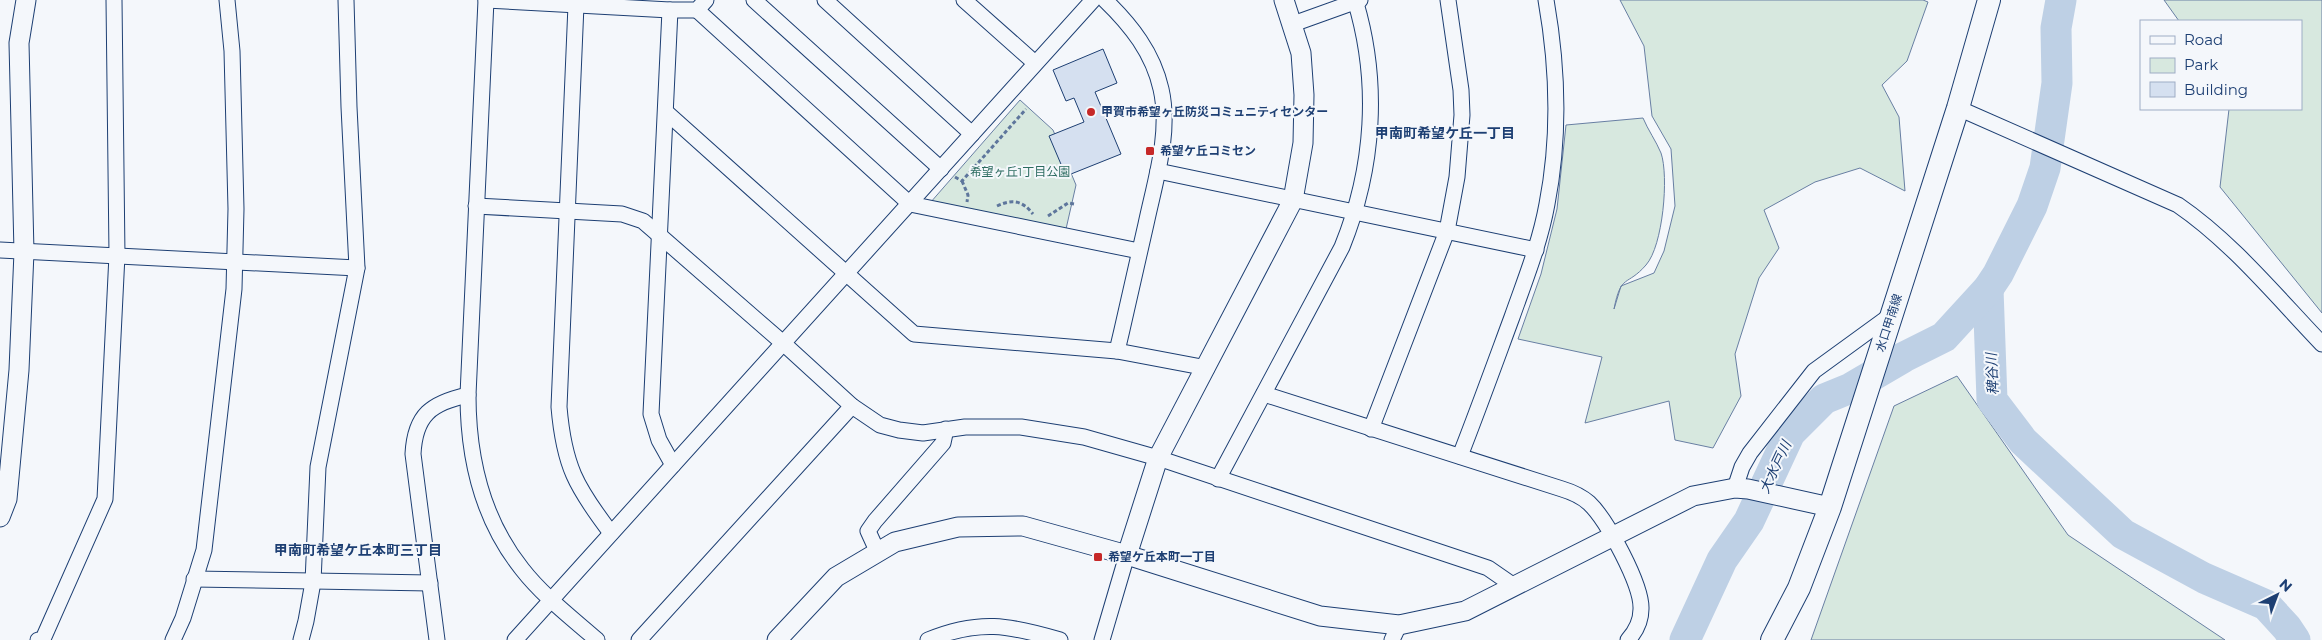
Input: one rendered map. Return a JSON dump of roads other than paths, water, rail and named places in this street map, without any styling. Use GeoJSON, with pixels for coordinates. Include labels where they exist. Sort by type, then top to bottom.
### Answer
{"type":"FeatureCollection","features":[{"type":"Feature","properties":{"kind":"main road","name":"水口甲南線"},"geometry":{"type":"LineString","coordinates":[[1772,640],[1799,588],[1830,507],[1958,108],[1989,0]]}},
{"type":"Feature","properties":{"kind":"street"},"geometry":{"type":"LineString","coordinates":[[0,517],[7,499],[19,370],[24,252],[19,43],[26,0]]}},
{"type":"Feature","properties":{"kind":"street"},"geometry":{"type":"LineString","coordinates":[[42,640],[105,499],[117,255],[114,0]]}},
{"type":"Feature","properties":{"kind":"street"},"geometry":{"type":"LineString","coordinates":[[173,640],[204,550],[236,262],[232,60],[227,0]]}},
{"type":"Feature","properties":{"kind":"street"},"geometry":{"type":"LineString","coordinates":[[301,640],[313,582],[318,467],[357,268],[346,0]]}},
{"type":"Feature","properties":{"kind":"street"},"geometry":{"type":"LineString","coordinates":[[597,640],[551,600],[522,570],[502,539],[487,508],[472,455],[468,395],[486,0],[670,10],[701,5],[910,204],[1140,251]]}},
{"type":"Feature","properties":{"kind":"street"},"geometry":{"type":"LineString","coordinates":[[754,0],[940,169]]}},
{"type":"Feature","properties":{"kind":"street"},"geometry":{"type":"LineString","coordinates":[[825,0],[972,134]]}},
{"type":"Feature","properties":{"kind":"street"},"geometry":{"type":"LineString","coordinates":[[964,0],[1035,63]]}},
{"type":"Feature","properties":{"kind":"street"},"geometry":{"type":"LineString","coordinates":[[515,640],[1093,0]]}},
{"type":"Feature","properties":{"kind":"street"},"geometry":{"type":"LineString","coordinates":[[1105,0],[1137,35],[1151,60],[1161,87],[1164,121],[1158,171],[1117,351]]}},
{"type":"Feature","properties":{"kind":"street"},"geometry":{"type":"LineString","coordinates":[[1102,640],[1158,458],[1207,368],[1293,200],[1303,143],[1304,120],[1301,53],[1284,0]]}},
{"type":"Feature","properties":{"kind":"street"},"geometry":{"type":"LineString","coordinates":[[1371,429],[1447,231],[1457,176],[1462,115],[1457,58],[1448,0]]}},
{"type":"Feature","properties":{"kind":"street"},"geometry":{"type":"LineString","coordinates":[[1460,456],[1536,250],[1549,196],[1556,125],[1557,92],[1546,0]]}},
{"type":"Feature","properties":{"kind":"street"},"geometry":{"type":"LineString","coordinates":[[1218,479],[1342,247],[1356,214],[1369,150],[1371,104],[1367,56],[1357,1],[1293,24]]}},
{"type":"Feature","properties":{"kind":"street"},"geometry":{"type":"LineString","coordinates":[[576,4],[559,407],[560,423],[564,451],[575,481],[583,496],[611,533]]}},
{"type":"Feature","properties":{"kind":"street"},"geometry":{"type":"LineString","coordinates":[[670,10],[651,414],[659,440],[673,465]]}},
{"type":"Feature","properties":{"kind":"street"},"geometry":{"type":"LineString","coordinates":[[1958,108],[2178,205],[2196,218],[2244,262],[2322,344]]}},
{"type":"Feature","properties":{"kind":"street"},"geometry":{"type":"LineString","coordinates":[[666,112],[914,334],[1117,351],[1207,368]]}},
{"type":"Feature","properties":{"kind":"street"},"geometry":{"type":"LineString","coordinates":[[1158,171],[1356,214],[1536,250]]}},
{"type":"Feature","properties":{"kind":"street"},"geometry":{"type":"LineString","coordinates":[[476,206],[632,216],[660,234],[783,342],[852,406],[871,421],[890,428],[923,433],[946,429],[995,426],[1041,429],[1084,437],[1158,458],[1488,568],[1514,586]]}},
{"type":"Feature","properties":{"kind":"street"},"geometry":{"type":"LineString","coordinates":[[0,250],[357,268]]}},
{"type":"Feature","properties":{"kind":"street"},"geometry":{"type":"LineString","coordinates":[[1741,488],[1742,467],[1750,453],[1814,371],[1892,315]]}},
{"type":"Feature","properties":{"kind":"street"},"geometry":{"type":"LineString","coordinates":[[1264,394],[1574,493],[1588,502],[1598,513],[1612,537],[1637,584],[1641,597],[1640,617],[1634,632],[1628,640]]}},
{"type":"Feature","properties":{"kind":"street"},"geometry":{"type":"LineString","coordinates":[[437,640],[413,454],[415,431],[422,419],[436,405],[450,398],[468,395]]}},
{"type":"Feature","properties":{"kind":"street"},"geometry":{"type":"LineString","coordinates":[[639,640],[852,406]]}},
{"type":"Feature","properties":{"kind":"street"},"geometry":{"type":"LineString","coordinates":[[878,553],[868,531],[943,443],[946,429]]}},
{"type":"Feature","properties":{"kind":"street"},"geometry":{"type":"LineString","coordinates":[[778,640],[836,577],[896,542],[958,527],[1023,526],[1127,555],[1320,616],[1395,632],[1465,611],[1693,496],[1741,488],[1778,494],[1830,507]]}},
{"type":"Feature","properties":{"kind":"street"},"geometry":{"type":"LineString","coordinates":[[194,579],[430,583]]}},
{"type":"Feature","properties":{"kind":"street"},"geometry":{"type":"LineString","coordinates":[[928,640],[956,630],[992,626],[1024,630],[1060,640]]}},
{"type":"Feature","properties":{"kind":"waterway","name":"大水戸川"},"geometry":{"type":"LineString","coordinates":[[1685,640],[1722,560],[1749,521],[1790,433],[1824,399],[1851,388],[1904,357],[1944,337],[1988,289],[1998,274],[2032,206],[2045,168],[2057,83],[2056,28],[2061,0]]}},
{"type":"Feature","properties":{"kind":"waterway","name":"稗谷川"},"geometry":{"type":"LineString","coordinates":[[1988,289],[1992,400],[2023,441],[2123,534],[2204,578],[2266,605],[2295,640]]}},
{"type":"Feature","properties":{"kind":"place","name":"甲賀市希望ヶ丘防災コミュニティセンター"},"geometry":{"type":"Point","coordinates":[1091,112]}},
{"type":"Feature","properties":{"kind":"place","name":"希望ケ丘コミセン"},"geometry":{"type":"Point","coordinates":[1150,151]}},
{"type":"Feature","properties":{"kind":"place","name":"希望ケ丘本町一丁目"},"geometry":{"type":"Point","coordinates":[1098,557]}},
{"type":"Feature","properties":{"kind":"district","name":"甲南町希望ケ丘一丁目"},"geometry":{"type":"Point","coordinates":[1445,133]}},
{"type":"Feature","properties":{"kind":"district","name":"甲南町希望ケ丘本町三丁目"},"geometry":{"type":"Point","coordinates":[358,550]}},
{"type":"Feature","properties":{"kind":"park label","name":"希望ヶ丘1丁目公園"},"geometry":{"type":"Point","coordinates":[1020,172]}}]}
